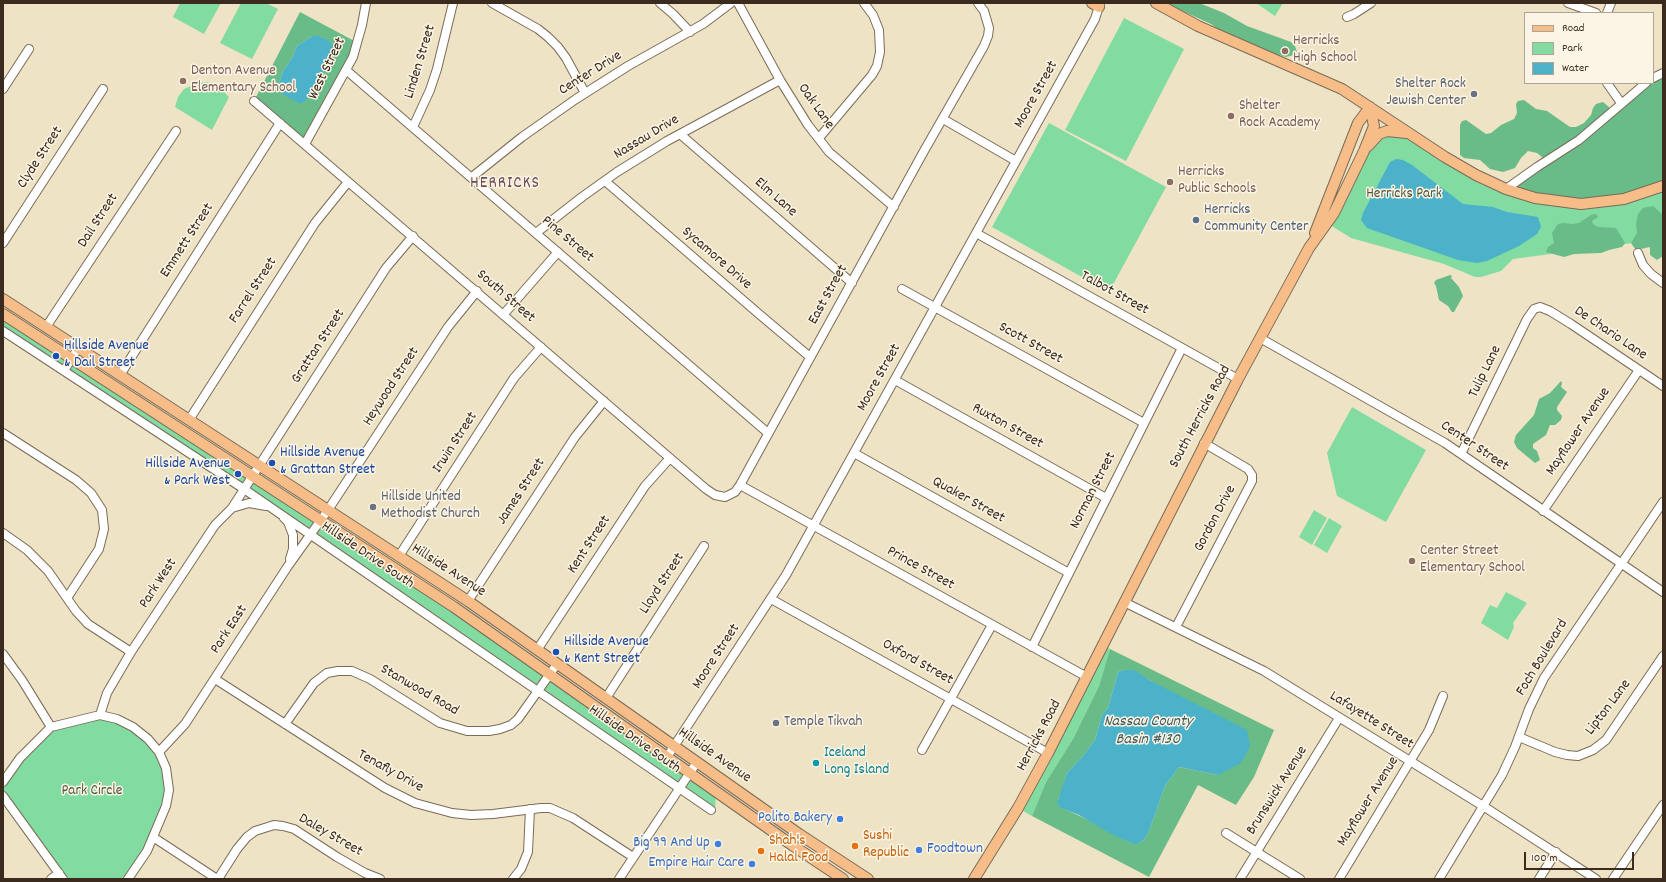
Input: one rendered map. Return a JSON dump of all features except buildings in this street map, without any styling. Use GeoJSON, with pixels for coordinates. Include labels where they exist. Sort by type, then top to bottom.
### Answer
{"type":"FeatureCollection","features":[{"type":"Feature","properties":{"kind":"main road"},"geometry":{"type":"LineString","coordinates":[[1156,3],[1198,26],[1342,89],[1458,165],[1506,189],[1535,198],[1581,204],[1624,199],[1663,186]]}},
{"type":"Feature","properties":{"kind":"main road","name":"South Herricks Road"},"geometry":{"type":"LineString","coordinates":[[1124,602],[1204,443],[1260,338],[1309,248],[1334,213],[1364,151],[1374,126],[1370,106]]}},
{"type":"Feature","properties":{"kind":"main road","name":"South Herricks Road"},"geometry":{"type":"LineString","coordinates":[[1309,248],[1358,123],[1370,106]]}},
{"type":"Feature","properties":{"kind":"main road"},"geometry":{"type":"LineString","coordinates":[[1364,151],[1379,134],[1387,131],[1409,134]]}},
{"type":"Feature","properties":{"kind":"main road","name":"Hillside Avenue"},"geometry":{"type":"LineString","coordinates":[[3,299],[468,601],[799,834],[868,879]]}},
{"type":"Feature","properties":{"kind":"main road","name":"Hillside Avenue"},"geometry":{"type":"LineString","coordinates":[[3,314],[454,607],[792,845],[843,879]]}},
{"type":"Feature","properties":{"kind":"main road","name":"Herricks Road"},"geometry":{"type":"LineString","coordinates":[[974,879],[1018,808],[1048,753],[1124,602]]}},
{"type":"Feature","properties":{"kind":"street","name":"West Street"},"geometry":{"type":"LineString","coordinates":[[305,144],[353,57],[358,43],[366,3]]}},
{"type":"Feature","properties":{"kind":"street","name":"Linden Street"},"geometry":{"type":"LineString","coordinates":[[413,127],[430,90],[437,69],[453,3]]}},
{"type":"Feature","properties":{"kind":"street"},"geometry":{"type":"LineString","coordinates":[[492,3],[538,29],[548,37],[566,58],[585,93]]}},
{"type":"Feature","properties":{"kind":"street"},"geometry":{"type":"LineString","coordinates":[[660,3],[690,32]]}},
{"type":"Feature","properties":{"kind":"street","name":"Center Drive"},"geometry":{"type":"LineString","coordinates":[[472,177],[522,137],[585,93],[628,66],[714,18],[731,3]]}},
{"type":"Feature","properties":{"kind":"street","name":"Oak Lane"},"geometry":{"type":"LineString","coordinates":[[738,3],[780,80],[796,107],[818,138],[844,165],[894,207]]}},
{"type":"Feature","properties":{"kind":"street"},"geometry":{"type":"LineString","coordinates":[[818,138],[872,75],[877,66],[880,52],[879,30],[873,15],[864,3]]}},
{"type":"Feature","properties":{"kind":"street","name":"East Street"},"geometry":{"type":"LineString","coordinates":[[740,485],[984,46],[988,36],[987,19],[984,11],[978,3]]}},
{"type":"Feature","properties":{"kind":"street"},"geometry":{"type":"LineString","coordinates":[[1347,16],[1354,14],[1371,3]]}},
{"type":"Feature","properties":{"kind":"street"},"geometry":{"type":"LineString","coordinates":[[1568,3],[1593,12]]}},
{"type":"Feature","properties":{"kind":"street","name":"Moore Street"},"geometry":{"type":"LineString","coordinates":[[667,757],[771,599],[813,526],[1095,19],[1097,4]]}},
{"type":"Feature","properties":{"kind":"street"},"geometry":{"type":"LineString","coordinates":[[3,89],[29,49]]}},
{"type":"Feature","properties":{"kind":"street","name":"Pine Street"},"geometry":{"type":"LineString","coordinates":[[346,70],[768,433]]}},
{"type":"Feature","properties":{"kind":"street"},"geometry":{"type":"LineString","coordinates":[[1654,78],[1663,73]]}},
{"type":"Feature","properties":{"kind":"street","name":"Nassau Drive"},"geometry":{"type":"LineString","coordinates":[[536,233],[582,197],[667,140],[780,80]]}},
{"type":"Feature","properties":{"kind":"street"},"geometry":{"type":"LineString","coordinates":[[1608,84],[1621,103]]}},
{"type":"Feature","properties":{"kind":"street"},"geometry":{"type":"LineString","coordinates":[[1506,189],[1579,140],[1645,84]]}},
{"type":"Feature","properties":{"kind":"street","name":"Clyde Street"},"geometry":{"type":"LineString","coordinates":[[3,243],[103,89]]}},
{"type":"Feature","properties":{"kind":"street","name":"South Street"},"geometry":{"type":"LineString","coordinates":[[254,100],[348,182],[414,236],[706,489],[715,495],[725,497],[732,494],[740,485]]}},
{"type":"Feature","properties":{"kind":"street"},"geometry":{"type":"LineString","coordinates":[[943,119],[1016,161]]}},
{"type":"Feature","properties":{"kind":"street","name":"Emmett Street"},"geometry":{"type":"LineString","coordinates":[[120,375],[280,123]]}},
{"type":"Feature","properties":{"kind":"street","name":"Dail Street"},"geometry":{"type":"LineString","coordinates":[[46,327],[176,131]]}},
{"type":"Feature","properties":{"kind":"street","name":"Elm Lane"},"geometry":{"type":"LineString","coordinates":[[680,134],[852,283]]}},
{"type":"Feature","properties":{"kind":"street","name":"Sycamore Drive"},"geometry":{"type":"LineString","coordinates":[[605,181],[758,314],[810,357]]}},
{"type":"Feature","properties":{"kind":"street","name":"Farrel Street"},"geometry":{"type":"LineString","coordinates":[[189,420],[315,223],[348,182]]}},
{"type":"Feature","properties":{"kind":"street","name":"Talbot Street"},"geometry":{"type":"LineString","coordinates":[[976,233],[1238,379]]}},
{"type":"Feature","properties":{"kind":"street","name":"Grattan Street"},"geometry":{"type":"LineString","coordinates":[[252,476],[386,268],[414,236]]}},
{"type":"Feature","properties":{"kind":"street"},"geometry":{"type":"LineString","coordinates":[[504,314],[558,252]]}},
{"type":"Feature","properties":{"kind":"street"},"geometry":{"type":"LineString","coordinates":[[1638,253],[1643,265],[1651,274],[1663,283]]}},
{"type":"Feature","properties":{"kind":"street","name":"Scott Street"},"geometry":{"type":"LineString","coordinates":[[902,289],[1144,423]]}},
{"type":"Feature","properties":{"kind":"street","name":"Heywood Street"},"geometry":{"type":"LineString","coordinates":[[321,521],[448,327],[477,291]]}},
{"type":"Feature","properties":{"kind":"street","name":"De Chario Lane"},"geometry":{"type":"LineString","coordinates":[[1540,307],[1550,311],[1571,324],[1663,386]]}},
{"type":"Feature","properties":{"kind":"street","name":"Tulip Lane"},"geometry":{"type":"LineString","coordinates":[[1461,454],[1527,319],[1534,309],[1540,307]]}},
{"type":"Feature","properties":{"kind":"street","name":"Hillside Drive South"},"geometry":{"type":"LineString","coordinates":[[3,331],[276,510],[711,810]]}},
{"type":"Feature","properties":{"kind":"street","name":"Center Street"},"geometry":{"type":"LineString","coordinates":[[1260,338],[1400,416],[1461,454],[1663,592]]}},
{"type":"Feature","properties":{"kind":"street","name":"Irwin Street"},"geometry":{"type":"LineString","coordinates":[[399,556],[514,378],[541,347]]}},
{"type":"Feature","properties":{"kind":"street"},"geometry":{"type":"LineString","coordinates":[[64,371],[78,348]]}},
{"type":"Feature","properties":{"kind":"street","name":"Norman Street"},"geometry":{"type":"LineString","coordinates":[[1032,647],[1182,348]]}},
{"type":"Feature","properties":{"kind":"street","name":"Mayflower Avenue"},"geometry":{"type":"LineString","coordinates":[[1543,511],[1639,370]]}},
{"type":"Feature","properties":{"kind":"street","name":"Ruxton Street"},"geometry":{"type":"LineString","coordinates":[[895,380],[1106,498]]}},
{"type":"Feature","properties":{"kind":"street","name":"James Street"},"geometry":{"type":"LineString","coordinates":[[468,601],[575,437],[604,401]]}},
{"type":"Feature","properties":{"kind":"street"},"geometry":{"type":"LineString","coordinates":[[3,433],[76,480],[91,492],[102,510],[104,529],[99,549],[67,598]]}},
{"type":"Feature","properties":{"kind":"street","name":"Gordon Drive"},"geometry":{"type":"LineString","coordinates":[[1176,627],[1252,481],[1252,474],[1248,469],[1204,443]]}},
{"type":"Feature","properties":{"kind":"street","name":"Quaker Street"},"geometry":{"type":"LineString","coordinates":[[854,453],[1069,572]]}},
{"type":"Feature","properties":{"kind":"street","name":"Kent Street"},"geometry":{"type":"LineString","coordinates":[[537,650],[645,486],[670,458]]}},
{"type":"Feature","properties":{"kind":"street","name":"Park West"},"geometry":{"type":"LineString","coordinates":[[100,715],[107,693],[131,652],[215,525],[232,508],[252,476]]}},
{"type":"Feature","properties":{"kind":"street","name":"Prince Street"},"geometry":{"type":"LineString","coordinates":[[740,485],[1087,677]]}},
{"type":"Feature","properties":{"kind":"street","name":"Foch Boulevard"},"geometry":{"type":"LineString","coordinates":[[1439,879],[1502,775],[1519,737],[1529,709],[1544,678],[1663,502]]}},
{"type":"Feature","properties":{"kind":"street"},"geometry":{"type":"LineString","coordinates":[[232,508],[248,503],[261,504],[276,510],[288,522],[293,535],[293,549],[288,566]]}},
{"type":"Feature","properties":{"kind":"street","name":"Park East"},"geometry":{"type":"LineString","coordinates":[[159,752],[185,724],[288,566],[321,521]]}},
{"type":"Feature","properties":{"kind":"street"},"geometry":{"type":"LineString","coordinates":[[3,533],[27,550],[43,565],[76,612],[88,624],[131,652]]}},
{"type":"Feature","properties":{"kind":"street","name":"Lloyd Street"},"geometry":{"type":"LineString","coordinates":[[606,698],[704,546]]}},
{"type":"Feature","properties":{"kind":"street","name":"Oxford Street"},"geometry":{"type":"LineString","coordinates":[[771,599],[1048,753]]}},
{"type":"Feature","properties":{"kind":"street","name":"Lafayette Street"},"geometry":{"type":"LineString","coordinates":[[1124,602],[1264,671],[1483,806],[1596,879]]}},
{"type":"Feature","properties":{"kind":"street"},"geometry":{"type":"LineString","coordinates":[[922,750],[992,625]]}},
{"type":"Feature","properties":{"kind":"street"},"geometry":{"type":"LineString","coordinates":[[3,654],[22,680],[51,727]]}},
{"type":"Feature","properties":{"kind":"street","name":"Lipton Lane"},"geometry":{"type":"LineString","coordinates":[[1519,737],[1555,752],[1567,755],[1578,756],[1593,750],[1606,740],[1663,656]]}},
{"type":"Feature","properties":{"kind":"street","name":"Stanwood Road"},"geometry":{"type":"LineString","coordinates":[[285,724],[314,683],[327,673],[338,671],[352,672],[362,675],[440,723],[467,731],[489,731],[500,729],[511,725],[518,719],[557,664]]}},
{"type":"Feature","properties":{"kind":"street","name":"Tenafly Drive"},"geometry":{"type":"LineString","coordinates":[[215,679],[385,788],[415,803],[452,813],[471,815],[550,808],[565,813],[633,857]]}},
{"type":"Feature","properties":{"kind":"street","name":"Mayflower Avenue"},"geometry":{"type":"LineString","coordinates":[[1338,879],[1429,730],[1443,696]]}},
{"type":"Feature","properties":{"kind":"street"},"geometry":{"type":"LineString","coordinates":[[3,782],[20,758],[51,727],[100,715],[117,719],[133,727],[148,739],[159,752],[166,768],[168,790],[166,806],[153,837],[140,863],[128,879]]}},
{"type":"Feature","properties":{"kind":"street","name":"Brunswick Avenue"},"geometry":{"type":"LineString","coordinates":[[1240,879],[1339,718]]}},
{"type":"Feature","properties":{"kind":"street"},"geometry":{"type":"LineString","coordinates":[[619,879],[697,762]]}},
{"type":"Feature","properties":{"kind":"street"},"geometry":{"type":"LineString","coordinates":[[3,796],[61,876],[51,879]]}},
{"type":"Feature","properties":{"kind":"street"},"geometry":{"type":"LineString","coordinates":[[1613,879],[1663,805]]}},
{"type":"Feature","properties":{"kind":"street"},"geometry":{"type":"LineString","coordinates":[[513,879],[521,869],[528,852],[530,841],[530,809]]}},
{"type":"Feature","properties":{"kind":"street","name":"Daley Street"},"geometry":{"type":"LineString","coordinates":[[218,879],[246,837],[255,831],[274,826],[283,826],[294,829],[337,857],[365,873],[380,879]]}},
{"type":"Feature","properties":{"kind":"street"},"geometry":{"type":"LineString","coordinates":[[1226,833],[1300,879]]}},
{"type":"Feature","properties":{"kind":"street"},"geometry":{"type":"LineString","coordinates":[[153,837],[218,879]]}},
{"type":"Feature","properties":{"kind":"street"},"geometry":{"type":"LineString","coordinates":[[1539,879],[1556,852]]}},
{"type":"Feature","properties":{"kind":"green space"},"geometry":{"type":"Polygon","coordinates":[[[180,3],[221,3],[204,34],[173,17],[180,3]]]}},
{"type":"Feature","properties":{"kind":"green space"},"geometry":{"type":"Polygon","coordinates":[[[241,3],[266,3],[278,9],[252,59],[220,43],[241,3]]]}},
{"type":"Feature","properties":{"kind":"green space"},"geometry":{"type":"Polygon","coordinates":[[[1165,3],[1199,3],[1224,13],[1247,26],[1291,42],[1295,46],[1297,52],[1294,55],[1286,57],[1256,48],[1225,34],[1211,24],[1165,3]]]}},
{"type":"Feature","properties":{"kind":"green space"},"geometry":{"type":"Polygon","coordinates":[[[1256,3],[1283,3],[1275,16],[1256,3]]]}},
{"type":"Feature","properties":{"kind":"green space"},"geometry":{"type":"Polygon","coordinates":[[[300,12],[358,43],[305,144],[254,101],[300,12]],[[312,36],[297,46],[292,58],[283,71],[278,86],[308,98],[320,79],[332,53],[332,44],[319,36],[312,36]]]}},
{"type":"Feature","properties":{"kind":"green space"},"geometry":{"type":"Polygon","coordinates":[[[1124,18],[1184,49],[1126,161],[1065,130],[1124,18]]]}},
{"type":"Feature","properties":{"kind":"green space"},"geometry":{"type":"Polygon","coordinates":[[[1663,73],[1663,186],[1601,202],[1506,189],[1543,163],[1542,157],[1537,153],[1528,151],[1521,158],[1515,168],[1503,172],[1490,169],[1480,160],[1464,158],[1460,155],[1460,125],[1462,121],[1466,120],[1486,134],[1491,133],[1501,125],[1514,119],[1517,113],[1516,104],[1518,101],[1524,100],[1536,109],[1547,111],[1570,127],[1576,127],[1584,123],[1591,115],[1596,104],[1603,102],[1609,107],[1608,114],[1645,84],[1654,84],[1654,78],[1663,73]]]}},
{"type":"Feature","properties":{"kind":"green space"},"geometry":{"type":"Polygon","coordinates":[[[208,82],[218,86],[229,97],[212,130],[175,107],[178,97],[184,89],[198,83],[208,82]]]}},
{"type":"Feature","properties":{"kind":"green space"},"geometry":{"type":"Polygon","coordinates":[[[1049,123],[1166,187],[1109,292],[992,227],[1049,123]]]}},
{"type":"Feature","properties":{"kind":"green space","name":"Herricks Park"},"geometry":{"type":"Polygon","coordinates":[[[1395,131],[1495,184],[1663,186],[1663,239],[1513,259],[1501,271],[1481,277],[1475,277],[1444,264],[1351,238],[1327,223],[1364,151],[1379,134],[1395,131]]]}},
{"type":"Feature","properties":{"kind":"green space"},"geometry":{"type":"Polygon","coordinates":[[[1653,206],[1663,215],[1663,256],[1657,260],[1650,255],[1650,247],[1636,250],[1631,243],[1637,233],[1636,224],[1638,214],[1643,208],[1653,206]]]}},
{"type":"Feature","properties":{"kind":"green space"},"geometry":{"type":"Polygon","coordinates":[[[1596,214],[1598,217],[1592,221],[1593,224],[1598,227],[1616,228],[1625,243],[1622,247],[1601,253],[1574,254],[1564,257],[1546,252],[1548,247],[1554,243],[1552,233],[1558,224],[1579,223],[1591,215],[1596,214]]]}},
{"type":"Feature","properties":{"kind":"green space"},"geometry":{"type":"Polygon","coordinates":[[[1450,275],[1459,287],[1463,296],[1454,312],[1452,312],[1448,306],[1439,300],[1434,283],[1436,280],[1450,275]]]}},
{"type":"Feature","properties":{"kind":"green space"},"geometry":{"type":"Polygon","coordinates":[[[3,314],[454,607],[716,792],[715,814],[539,691],[3,331],[3,314]]]}},
{"type":"Feature","properties":{"kind":"green space"},"geometry":{"type":"Polygon","coordinates":[[[1561,381],[1561,387],[1567,392],[1557,407],[1557,410],[1562,416],[1561,420],[1555,425],[1550,425],[1546,435],[1533,444],[1533,448],[1537,451],[1540,460],[1535,463],[1517,448],[1514,442],[1516,435],[1534,415],[1539,399],[1550,393],[1561,381]]]}},
{"type":"Feature","properties":{"kind":"green space"},"geometry":{"type":"Polygon","coordinates":[[[1352,407],[1426,450],[1386,522],[1337,496],[1327,453],[1352,407]]]}},
{"type":"Feature","properties":{"kind":"green space"},"geometry":{"type":"Polygon","coordinates":[[[1314,510],[1327,518],[1312,545],[1299,537],[1314,510]]]}},
{"type":"Feature","properties":{"kind":"green space"},"geometry":{"type":"Polygon","coordinates":[[[1329,518],[1342,526],[1327,553],[1314,545],[1329,518]]]}},
{"type":"Feature","properties":{"kind":"green space"},"geometry":{"type":"Polygon","coordinates":[[[1506,592],[1527,603],[1513,623],[1514,627],[1508,640],[1481,623],[1490,605],[1497,608],[1506,592]]]}},
{"type":"Feature","properties":{"kind":"green space"},"geometry":{"type":"Polygon","coordinates":[[[1103,645],[1110,649],[1099,686],[1073,739],[1046,782],[1032,816],[1018,808],[1103,645]]]}},
{"type":"Feature","properties":{"kind":"green space"},"geometry":{"type":"Polygon","coordinates":[[[1110,649],[1274,730],[1254,777],[1236,805],[1198,785],[1149,877],[1032,816],[1046,782],[1073,739],[1099,686],[1110,649]],[[1133,670],[1118,672],[1108,708],[1102,715],[1095,740],[1083,756],[1067,773],[1058,799],[1062,808],[1139,843],[1144,840],[1149,831],[1165,786],[1179,767],[1218,775],[1151,681],[1133,670]]]}},
{"type":"Feature","properties":{"kind":"green space","name":"Park Circle"},"geometry":{"type":"Polygon","coordinates":[[[100,715],[148,739],[166,768],[166,806],[128,879],[62,879],[3,796],[3,782],[45,733],[100,715]]]}},
{"type":"Feature","properties":{"kind":"water"},"geometry":{"type":"Polygon","coordinates":[[[312,36],[319,36],[332,44],[332,53],[320,79],[308,98],[301,104],[282,94],[278,86],[283,71],[292,58],[297,46],[312,36]]]}},
{"type":"Feature","properties":{"kind":"water"},"geometry":{"type":"Polygon","coordinates":[[[1396,159],[1403,160],[1412,165],[1463,204],[1493,207],[1507,212],[1538,217],[1541,227],[1537,234],[1519,246],[1487,261],[1477,263],[1458,260],[1367,228],[1361,220],[1363,213],[1390,162],[1396,159]]]}},
{"type":"Feature","properties":{"kind":"water","name":"Nassau County Basin #130"},"geometry":{"type":"Polygon","coordinates":[[[1124,670],[1134,670],[1151,681],[1247,730],[1250,747],[1241,763],[1218,775],[1179,767],[1165,786],[1149,831],[1144,840],[1135,844],[1115,836],[1079,815],[1061,808],[1057,803],[1067,773],[1083,756],[1095,740],[1102,715],[1108,708],[1118,672],[1124,670]]]}},
{"type":"Feature","properties":{"kind":"place","name":"Herricks High School"},"geometry":{"type":"Point","coordinates":[1285,51]}},
{"type":"Feature","properties":{"kind":"place","name":"Denton Avenue Elementary School"},"geometry":{"type":"Point","coordinates":[183,81]}},
{"type":"Feature","properties":{"kind":"place","name":"Shelter Rock Jewish Center"},"geometry":{"type":"Point","coordinates":[1474,94]}},
{"type":"Feature","properties":{"kind":"place","name":"Shelter Rock Academy"},"geometry":{"type":"Point","coordinates":[1231,116]}},
{"type":"Feature","properties":{"kind":"place","name":"Herricks Public Schools"},"geometry":{"type":"Point","coordinates":[1170,182]}},
{"type":"Feature","properties":{"kind":"place","name":"Herricks Community Center"},"geometry":{"type":"Point","coordinates":[1196,220]}},
{"type":"Feature","properties":{"kind":"place","name":"Hillside Avenue & Dail Street"},"geometry":{"type":"Point","coordinates":[56,356]}},
{"type":"Feature","properties":{"kind":"place","name":"Hillside Avenue & Grattan Street"},"geometry":{"type":"Point","coordinates":[272,463]}},
{"type":"Feature","properties":{"kind":"place","name":"Hillside Avenue & Park West"},"geometry":{"type":"Point","coordinates":[238,474]}},
{"type":"Feature","properties":{"kind":"place","name":"Hillside United Methodist Church"},"geometry":{"type":"Point","coordinates":[373,507]}},
{"type":"Feature","properties":{"kind":"place","name":"Center Street Elementary School"},"geometry":{"type":"Point","coordinates":[1412,561]}},
{"type":"Feature","properties":{"kind":"place","name":"Hillside Avenue & Kent Street"},"geometry":{"type":"Point","coordinates":[556,652]}},
{"type":"Feature","properties":{"kind":"place","name":"Temple Tikvah"},"geometry":{"type":"Point","coordinates":[776,723]}},
{"type":"Feature","properties":{"kind":"place","name":"Iceland Long Island"},"geometry":{"type":"Point","coordinates":[816,763]}},
{"type":"Feature","properties":{"kind":"place","name":"Polito Bakery"},"geometry":{"type":"Point","coordinates":[840,819]}},
{"type":"Feature","properties":{"kind":"place","name":"Big 99 And Up"},"geometry":{"type":"Point","coordinates":[718,844]}},
{"type":"Feature","properties":{"kind":"place","name":"Sushi Republic"},"geometry":{"type":"Point","coordinates":[855,846]}},
{"type":"Feature","properties":{"kind":"place","name":"Foodtown"},"geometry":{"type":"Point","coordinates":[919,850]}},
{"type":"Feature","properties":{"kind":"place","name":"Shah's Halal Food"},"geometry":{"type":"Point","coordinates":[761,851]}},
{"type":"Feature","properties":{"kind":"place","name":"Empire Hair Care"},"geometry":{"type":"Point","coordinates":[752,864]}},
{"type":"Feature","properties":{"kind":"district","name":"HERRICKS"},"geometry":{"type":"Point","coordinates":[505,185]}}]}
